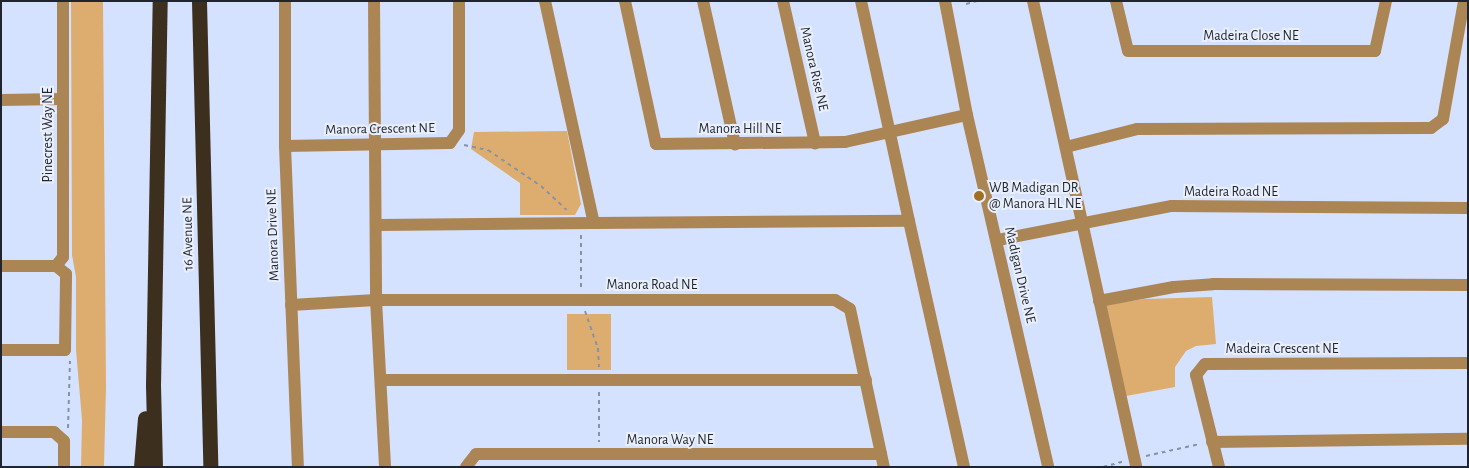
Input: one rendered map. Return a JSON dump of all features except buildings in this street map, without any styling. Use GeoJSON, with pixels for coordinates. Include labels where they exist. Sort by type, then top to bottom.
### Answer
{"type":"FeatureCollection","features":[{"type":"Feature","properties":{"kind":"highway"},"geometry":{"type":"LineString","coordinates":[[155,467],[153,385],[160,1]]}},
{"type":"Feature","properties":{"kind":"highway","name":"16 Avenue NE"},"geometry":{"type":"LineString","coordinates":[[199,1],[210,467]]}},
{"type":"Feature","properties":{"kind":"highway"},"geometry":{"type":"LineString","coordinates":[[141,467],[146,416],[153,385]]}},
{"type":"Feature","properties":{"kind":"highway"},"geometry":{"type":"LineString","coordinates":[[210,431],[217,467]]}},
{"type":"Feature","properties":{"kind":"street","name":"Pinecrest Way NE"},"geometry":{"type":"LineString","coordinates":[[56,266],[63,257],[63,1]]}},
{"type":"Feature","properties":{"kind":"street","name":"Manora Drive NE"},"geometry":{"type":"LineString","coordinates":[[285,1],[285,146],[298,467]]}},
{"type":"Feature","properties":{"kind":"street"},"geometry":{"type":"LineString","coordinates":[[374,1],[377,225],[376,300],[385,467]]}},
{"type":"Feature","properties":{"kind":"street","name":"Manora Crescent NE"},"geometry":{"type":"LineString","coordinates":[[285,146],[450,143],[460,130],[459,1]]}},
{"type":"Feature","properties":{"kind":"street"},"geometry":{"type":"LineString","coordinates":[[545,1],[594,223]]}},
{"type":"Feature","properties":{"kind":"street","name":"Manora Hill NE"},"geometry":{"type":"LineString","coordinates":[[625,1],[656,144],[815,144],[891,134],[967,116]]}},
{"type":"Feature","properties":{"kind":"street"},"geometry":{"type":"LineString","coordinates":[[703,1],[735,144]]}},
{"type":"Feature","properties":{"kind":"street","name":"Manora Rise NE"},"geometry":{"type":"LineString","coordinates":[[783,1],[815,144]]}},
{"type":"Feature","properties":{"kind":"street"},"geometry":{"type":"LineString","coordinates":[[861,1],[964,467]]}},
{"type":"Feature","properties":{"kind":"street","name":"Madigan Drive NE"},"geometry":{"type":"LineString","coordinates":[[945,1],[967,116],[998,240],[1048,467]]}},
{"type":"Feature","properties":{"kind":"street"},"geometry":{"type":"LineString","coordinates":[[1033,1],[1136,463]]}},
{"type":"Feature","properties":{"kind":"street","name":"Madeira Close NE"},"geometry":{"type":"LineString","coordinates":[[1116,1],[1128,51],[1158,51],[1375,50],[1386,1]]}},
{"type":"Feature","properties":{"kind":"street"},"geometry":{"type":"LineString","coordinates":[[1066,147],[1137,129],[1431,128],[1443,119],[1464,1]]}},
{"type":"Feature","properties":{"kind":"street"},"geometry":{"type":"LineString","coordinates":[[1,100],[63,99]]}},
{"type":"Feature","properties":{"kind":"street","name":"Madeira Road NE"},"geometry":{"type":"LineString","coordinates":[[998,240],[1172,206],[1468,208]]}},
{"type":"Feature","properties":{"kind":"street"},"geometry":{"type":"LineString","coordinates":[[377,225],[909,221]]}},
{"type":"Feature","properties":{"kind":"street"},"geometry":{"type":"LineString","coordinates":[[1,266],[56,266],[66,274],[65,350],[1,350]]}},
{"type":"Feature","properties":{"kind":"street"},"geometry":{"type":"LineString","coordinates":[[1099,301],[1174,287],[1213,284],[1468,285]]}},
{"type":"Feature","properties":{"kind":"street","name":"Manora Road NE"},"geometry":{"type":"LineString","coordinates":[[290,305],[376,300],[835,300],[850,309],[884,467]]}},
{"type":"Feature","properties":{"kind":"street","name":"Madeira Crescent NE"},"geometry":{"type":"LineString","coordinates":[[1218,467],[1196,375],[1205,364],[1468,363]]}},
{"type":"Feature","properties":{"kind":"street"},"geometry":{"type":"LineString","coordinates":[[381,380],[866,380]]}},
{"type":"Feature","properties":{"kind":"street"},"geometry":{"type":"LineString","coordinates":[[1,432],[54,432],[61,436],[64,441],[64,467]]}},
{"type":"Feature","properties":{"kind":"street"},"geometry":{"type":"LineString","coordinates":[[1212,442],[1468,439]]}},
{"type":"Feature","properties":{"kind":"street","name":"Manora Way NE"},"geometry":{"type":"LineString","coordinates":[[466,467],[476,454],[881,454]]}},
{"type":"Feature","properties":{"kind":"path"},"geometry":{"type":"LineString","coordinates":[[966,4],[977,1]]}},
{"type":"Feature","properties":{"kind":"path"},"geometry":{"type":"LineString","coordinates":[[450,143],[488,150],[542,186],[580,223],[581,301]]}},
{"type":"Feature","properties":{"kind":"path"},"geometry":{"type":"LineString","coordinates":[[61,436],[69,427],[70,356],[65,350]]}},
{"type":"Feature","properties":{"kind":"path"},"geometry":{"type":"LineString","coordinates":[[1103,467],[1136,463],[1212,442]]}},
{"type":"Feature","properties":{"kind":"shaded area"},"geometry":{"type":"Polygon","coordinates":[[[71,1],[103,1],[106,387],[104,467],[81,467],[82,420],[76,350],[76,277],[72,255],[71,1]]]}},
{"type":"Feature","properties":{"kind":"shaded area"},"geometry":{"type":"Polygon","coordinates":[[[567,131],[581,204],[575,215],[520,215],[520,183],[471,149],[474,132],[567,131]]]}},
{"type":"Feature","properties":{"kind":"shaded area"},"geometry":{"type":"Polygon","coordinates":[[[1212,297],[1216,344],[1196,346],[1186,351],[1175,367],[1175,387],[1126,396],[1105,305],[1144,299],[1212,297]]]}},
{"type":"Feature","properties":{"kind":"shaded area"},"geometry":{"type":"Polygon","coordinates":[[[567,314],[611,314],[611,370],[567,370],[567,314]]]}},
{"type":"Feature","properties":{"kind":"place","name":"WB Madigan DR @ Manora HL NE"},"geometry":{"type":"Point","coordinates":[979,196]}}]}
